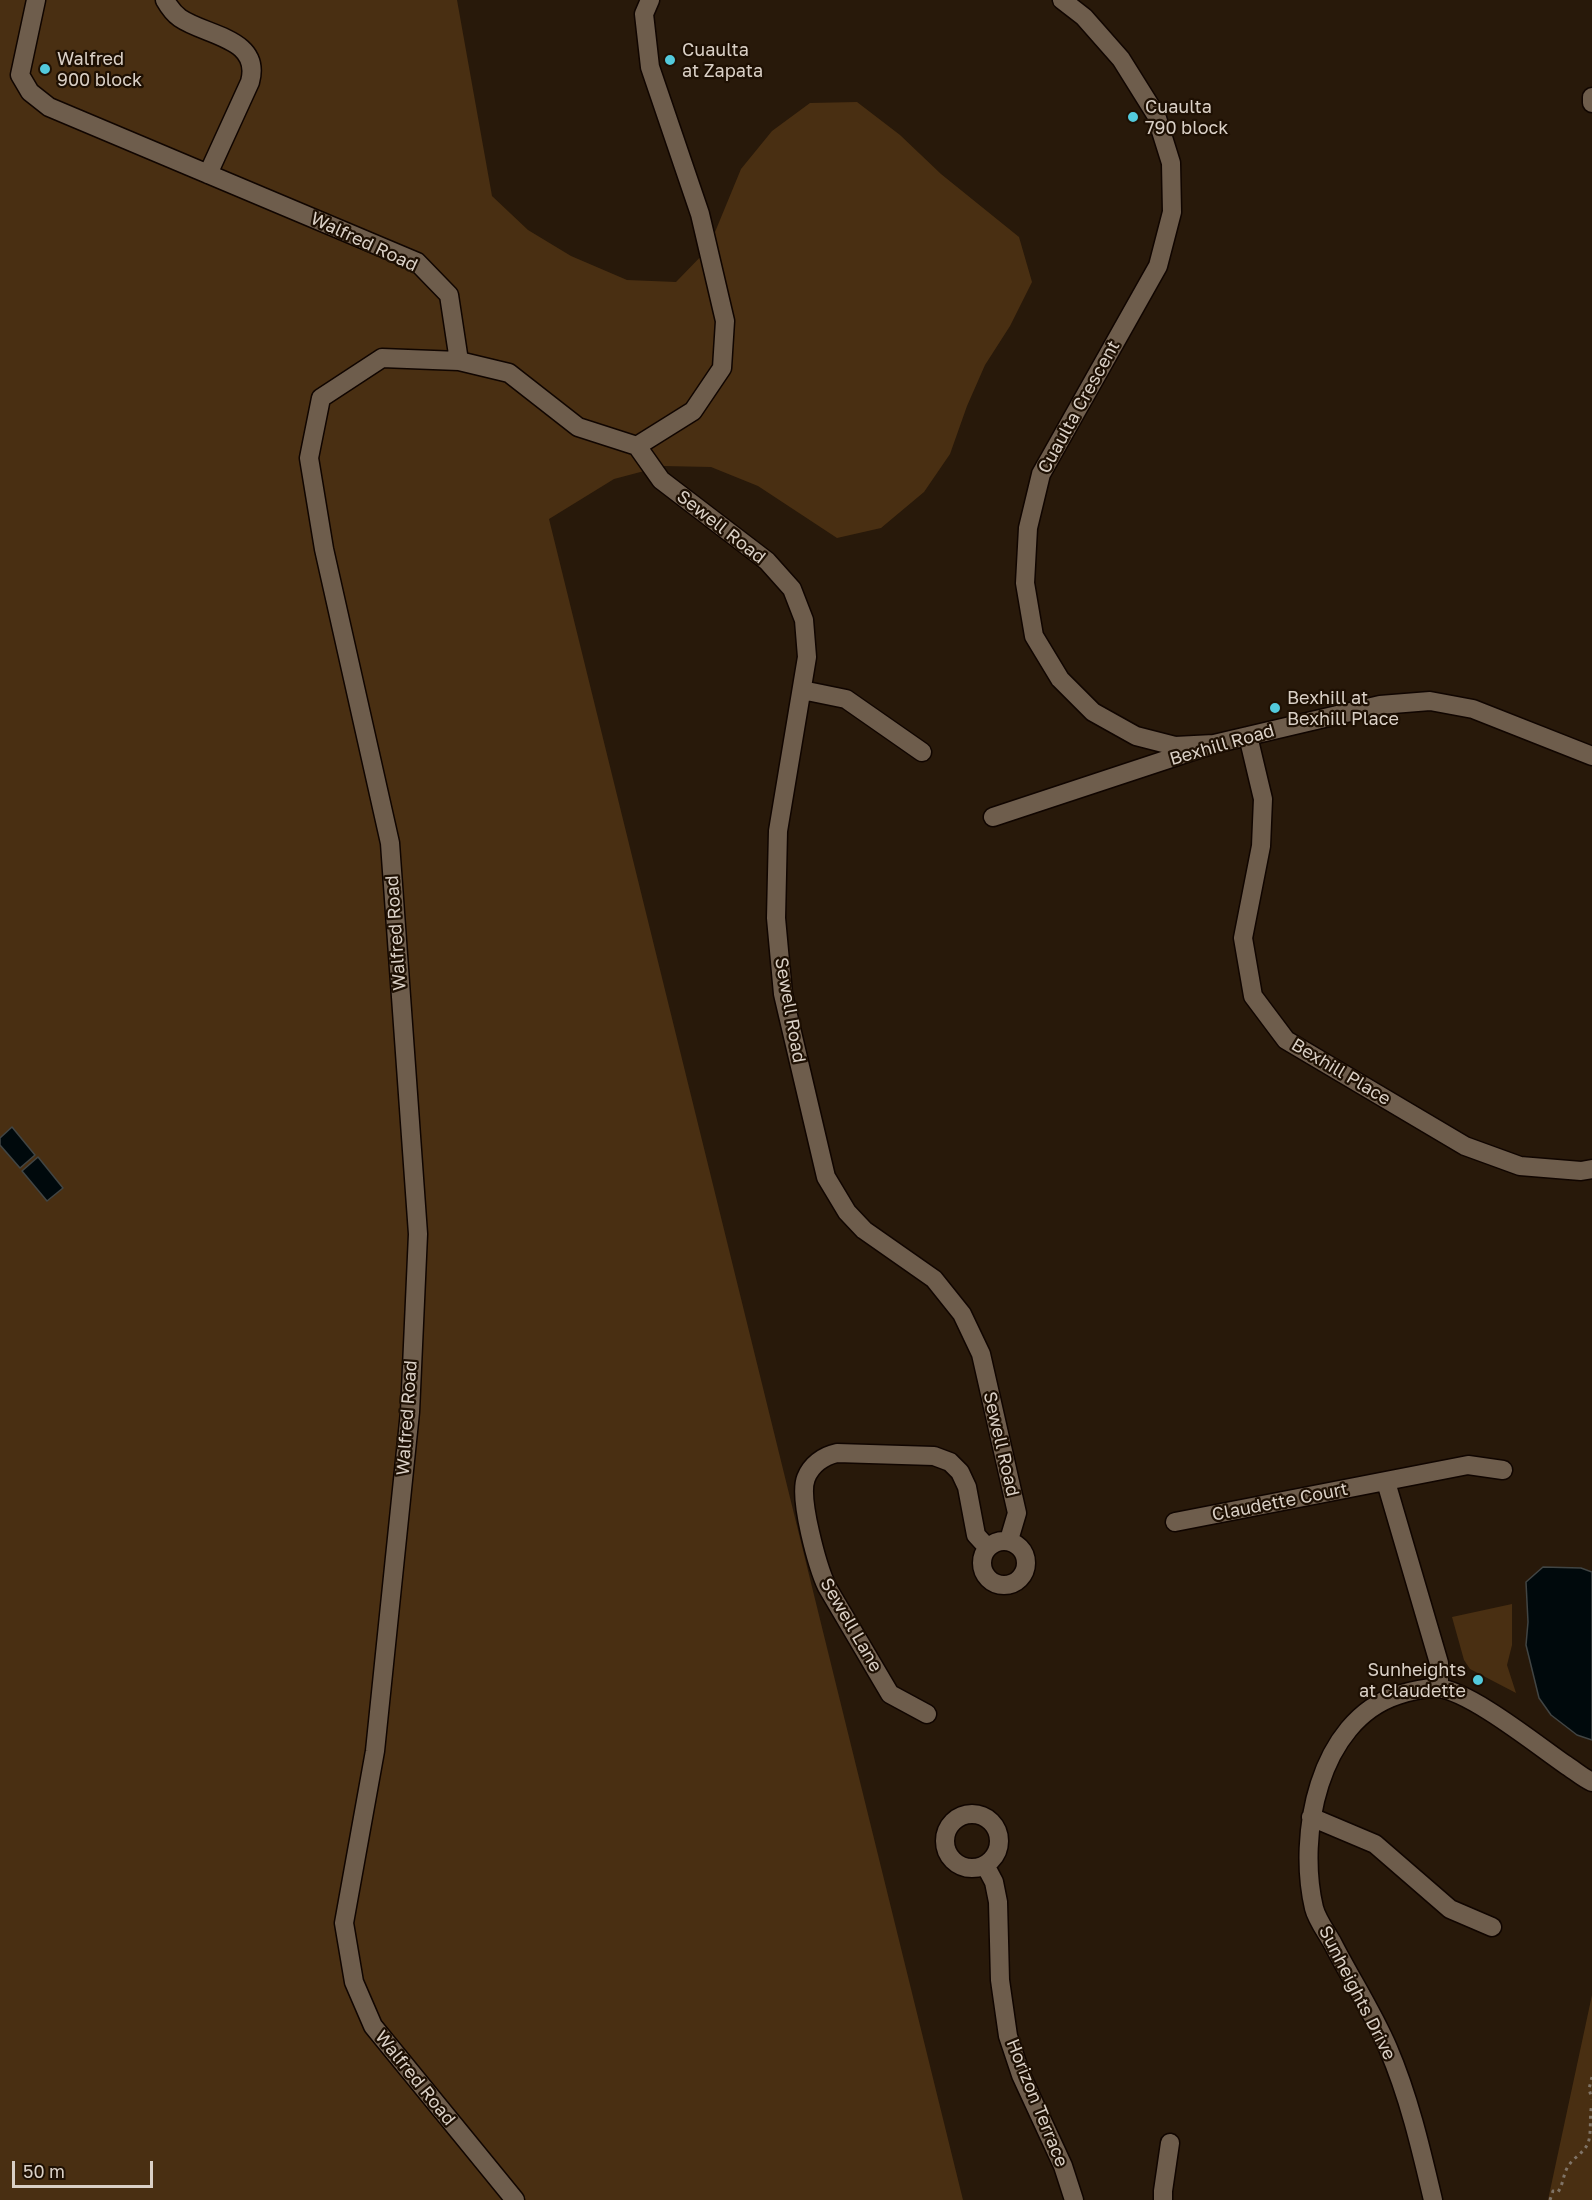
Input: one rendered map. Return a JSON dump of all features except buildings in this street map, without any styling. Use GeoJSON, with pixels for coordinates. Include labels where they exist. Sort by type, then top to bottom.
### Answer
{"type":"FeatureCollection","features":[{"type":"Feature","properties":{"kind":"street","name":"Walfred Road"},"geometry":{"type":"LineString","coordinates":[[36,0],[20,75],[30,92],[49,107],[417,262],[449,295],[459,361],[382,357],[321,398],[309,458],[324,549],[390,843],[418,1234],[410,1412],[375,1751],[344,1923],[354,1982],[373,2026],[515,2200]]}},
{"type":"Feature","properties":{"kind":"street"},"geometry":{"type":"LineString","coordinates":[[165,0],[181,19],[237,44],[245,50],[251,60],[253,73],[250,82],[208,174]]}},
{"type":"Feature","properties":{"kind":"street"},"geometry":{"type":"LineString","coordinates":[[459,361],[509,374],[578,427],[637,446],[693,411],[722,368],[725,321],[700,214],[650,67],[644,14],[650,0]]}},
{"type":"Feature","properties":{"kind":"street","name":"Cuaulta Crescent"},"geometry":{"type":"LineString","coordinates":[[1062,0],[1084,17],[1121,59],[1156,115],[1171,163],[1172,212],[1158,266],[1041,474],[1028,528],[1025,583],[1034,636],[1060,679],[1093,712],[1136,736],[1174,746],[1214,744]]}},
{"type":"Feature","properties":{"kind":"street"},"geometry":{"type":"LineString","coordinates":[[1592,97],[1592,104]]}},
{"type":"Feature","properties":{"kind":"street","name":"Sewell Road"},"geometry":{"type":"LineString","coordinates":[[637,446],[661,480],[767,561],[792,589],[804,620],[807,657],[778,831],[776,918],[783,994],[826,1177],[847,1212],[864,1230],[934,1279],[962,1314],[973,1334],[981,1354],[1017,1513],[1009,1540]]}},
{"type":"Feature","properties":{"kind":"street"},"geometry":{"type":"LineString","coordinates":[[802,690],[846,699],[922,752]]}},
{"type":"Feature","properties":{"kind":"street","name":"Bexhill Road"},"geometry":{"type":"LineString","coordinates":[[993,817],[1214,744],[1380,705],[1430,701],[1473,709],[1592,756]]}},
{"type":"Feature","properties":{"kind":"street","name":"Bexhill Place"},"geometry":{"type":"LineString","coordinates":[[1248,736],[1263,799],[1261,846],[1243,938],[1253,996],[1286,1040],[1466,1146],[1520,1166],[1581,1171],[1592,1169]]}},
{"type":"Feature","properties":{"kind":"street","name":"Sewell Lane"},"geometry":{"type":"LineString","coordinates":[[927,1714],[890,1694],[827,1587],[819,1571],[803,1492],[805,1479],[820,1461],[828,1455],[837,1453],[934,1456],[950,1462],[960,1472],[966,1487],[976,1535],[987,1547]]}},
{"type":"Feature","properties":{"kind":"street","name":"Claudette Court"},"geometry":{"type":"LineString","coordinates":[[1175,1522],[1468,1465],[1503,1470]]}},
{"type":"Feature","properties":{"kind":"street"},"geometry":{"type":"LineString","coordinates":[[1386,1482],[1439,1663],[1439,1688]]}},
{"type":"Feature","properties":{"kind":"street"},"geometry":{"type":"LineString","coordinates":[[1001,1540],[1009,1540],[1023,1550],[1026,1566],[1018,1580],[1002,1585],[987,1578],[981,1563],[987,1547],[1001,1540]]}},
{"type":"Feature","properties":{"kind":"street","name":"Sunheights Drive"},"geometry":{"type":"LineString","coordinates":[[1433,2200],[1418,2136],[1388,2048],[1314,1910],[1309,1859],[1311,1817],[1326,1765],[1350,1728],[1367,1711],[1388,1698],[1412,1691],[1439,1688],[1468,1698],[1592,1782]]}},
{"type":"Feature","properties":{"kind":"street"},"geometry":{"type":"LineString","coordinates":[[1311,1817],[1375,1844],[1450,1909],[1492,1927]]}},
{"type":"Feature","properties":{"kind":"street","name":"Horizon Terrace"},"geometry":{"type":"LineString","coordinates":[[985,1865],[994,1882],[999,1902],[1000,1980],[1008,2036],[1022,2075],[1063,2166],[1074,2200]]}},
{"type":"Feature","properties":{"kind":"street"},"geometry":{"type":"LineString","coordinates":[[1163,2200],[1162,2191],[1170,2143]]}},
{"type":"Feature","properties":{"kind":"path"},"geometry":{"type":"LineString","coordinates":[[1592,2077],[1589,2090],[1592,2100]]}},
{"type":"Feature","properties":{"kind":"path"},"geometry":{"type":"LineString","coordinates":[[1550,2200],[1553,2191],[1558,2192],[1563,2184],[1568,2166],[1583,2151],[1589,2141],[1589,2117],[1592,2104]]}},
{"type":"Feature","properties":{"kind":"shaded area"},"geometry":{"type":"Polygon","coordinates":[[[0,0],[457,0],[492,196],[528,230],[571,256],[627,280],[676,282],[708,249],[741,169],[772,131],[810,103],[857,102],[900,135],[941,174],[1019,237],[1032,282],[1010,326],[985,365],[950,454],[924,492],[881,528],[837,538],[758,486],[711,467],[663,466],[614,479],[549,519],[963,2200],[0,2200],[0,0]]]}},
{"type":"Feature","properties":{"kind":"shaded area"},"geometry":{"type":"Polygon","coordinates":[[[12,1127],[35,1155],[20,1168],[0,1145],[0,1138],[12,1127]]]}},
{"type":"Feature","properties":{"kind":"shaded area"},"geometry":{"type":"Polygon","coordinates":[[[38,1157],[63,1188],[47,1201],[22,1171],[38,1157]]]}},
{"type":"Feature","properties":{"kind":"shaded area"},"geometry":{"type":"Polygon","coordinates":[[[1543,1567],[1581,1568],[1592,1572],[1592,1740],[1577,1735],[1551,1715],[1539,1698],[1526,1645],[1528,1622],[1526,1582],[1543,1567]]]}},
{"type":"Feature","properties":{"kind":"shaded area"},"geometry":{"type":"Polygon","coordinates":[[[1512,1604],[1512,1645],[1507,1665],[1516,1693],[1470,1669],[1464,1660],[1452,1617],[1512,1604]]]}},
{"type":"Feature","properties":{"kind":"shaded area"},"geometry":{"type":"Polygon","coordinates":[[[1592,1995],[1592,2200],[1548,2200],[1592,1995]]]}},
{"type":"Feature","properties":{"kind":"place","name":"Cuaulta at Zapata"},"geometry":{"type":"Point","coordinates":[670,60]}},
{"type":"Feature","properties":{"kind":"place","name":"Walfred 900 block"},"geometry":{"type":"Point","coordinates":[45,69]}},
{"type":"Feature","properties":{"kind":"place","name":"Cuaulta 790 block"},"geometry":{"type":"Point","coordinates":[1133,117]}},
{"type":"Feature","properties":{"kind":"place","name":"Bexhill at Bexhill Place"},"geometry":{"type":"Point","coordinates":[1275,708]}},
{"type":"Feature","properties":{"kind":"place","name":"Sunheights at Claudette"},"geometry":{"type":"Point","coordinates":[1478,1680]}}]}
